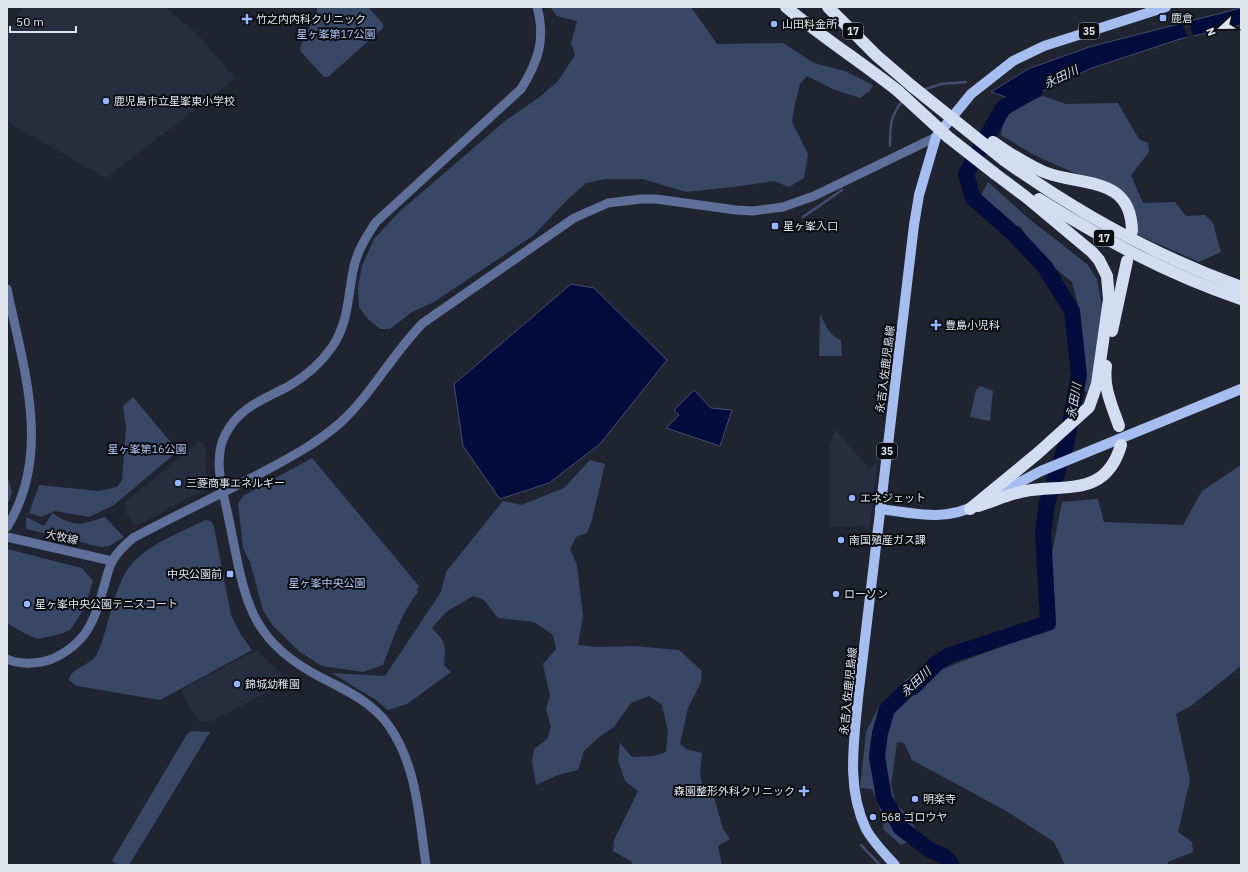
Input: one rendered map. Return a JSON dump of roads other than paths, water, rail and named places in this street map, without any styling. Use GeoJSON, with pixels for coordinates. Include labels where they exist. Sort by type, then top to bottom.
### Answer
{"type":"FeatureCollection","features":[{"type":"Feature","properties":{"kind":"highway","name":"17"},"geometry":{"type":"LineString","coordinates":[[786,7],[808,26],[868,67],[948,137],[1001,164],[1045,189],[1087,216],[1132,240],[1218,279],[1241,287]]}},
{"type":"Feature","properties":{"kind":"highway","name":"17"},"geometry":{"type":"LineString","coordinates":[[828,7],[878,56],[1001,164],[1036,197],[1131,253],[1219,292],[1241,299]]}},
{"type":"Feature","properties":{"kind":"highway"},"geometry":{"type":"LineString","coordinates":[[1001,164],[1099,184],[1115,192],[1127,205],[1132,220],[1132,231]]}},
{"type":"Feature","properties":{"kind":"highway"},"geometry":{"type":"LineString","coordinates":[[970,509],[1038,453],[1089,407],[1097,384],[1109,299],[1107,276],[1099,260],[1092,252],[1026,197],[1001,164]]}},
{"type":"Feature","properties":{"kind":"highway"},"geometry":{"type":"LineString","coordinates":[[1119,426],[1108,398],[1105,375],[1127,261]]}},
{"type":"Feature","properties":{"kind":"highway"},"geometry":{"type":"LineString","coordinates":[[970,509],[1024,491],[1076,488],[1091,483],[1102,477],[1114,462],[1121,445]]}},
{"type":"Feature","properties":{"kind":"main road","name":"永吉入佐鹿児島線"},"geometry":{"type":"LineString","coordinates":[[895,865],[867,830],[854,792],[852,766],[858,698],[915,218],[919,195],[936,137],[971,94],[1013,61],[1058,41],[1166,7]]}},
{"type":"Feature","properties":{"kind":"main road"},"geometry":{"type":"LineString","coordinates":[[880,509],[937,516],[952,515],[970,509],[1040,472],[1241,389]]}},
{"type":"Feature","properties":{"kind":"street"},"geometry":{"type":"LineString","coordinates":[[426,865],[412,775],[401,745],[388,723],[369,705],[339,686],[293,662],[263,632],[252,614],[242,582],[219,463],[224,437],[238,415],[307,374],[322,360],[333,345],[342,326],[349,299],[353,270],[359,249],[376,222],[392,205],[521,89],[528,78],[541,47],[540,23],[537,7]]}},
{"type":"Feature","properties":{"kind":"street"},"geometry":{"type":"LineString","coordinates":[[7,659],[16,662],[33,663],[47,661],[62,654],[84,637],[100,604],[112,561],[126,544],[134,538],[224,493],[318,441],[342,421],[358,403],[396,353],[423,323],[574,218],[608,203],[641,199],[656,199],[753,211],[783,207],[814,196],[936,137]]}},
{"type":"Feature","properties":{"kind":"street"},"geometry":{"type":"LineString","coordinates":[[7,288],[30,406],[33,447],[26,484],[7,527]]}},
{"type":"Feature","properties":{"kind":"street","name":"大牧線"},"geometry":{"type":"LineString","coordinates":[[7,537],[112,561]]}},
{"type":"Feature","properties":{"kind":"water"},"geometry":{"type":"Polygon","coordinates":[[[1241,8],[1241,25],[1180,39],[1092,68],[1019,102],[991,92],[1028,69],[1089,47],[1241,8]]]}},
{"type":"Feature","properties":{"kind":"water"},"geometry":{"type":"Polygon","coordinates":[[[571,284],[594,288],[667,360],[600,444],[549,483],[500,499],[463,446],[454,384],[571,284]]]}},
{"type":"Feature","properties":{"kind":"water"},"geometry":{"type":"Polygon","coordinates":[[[694,390],[711,408],[732,410],[720,446],[666,428],[679,415],[674,410],[694,390]]]}},
{"type":"Feature","properties":{"kind":"waterway"},"geometry":{"type":"LineString","coordinates":[[923,90],[941,84],[966,82]]}},
{"type":"Feature","properties":{"kind":"waterway","name":"永田川"},"geometry":{"type":"LineString","coordinates":[[952,865],[944,856],[930,850],[901,828],[884,798],[877,757],[880,733],[887,709],[908,689],[913,687],[937,663],[950,655],[1048,623],[1043,532],[1047,503],[1066,445],[1079,375],[1072,311],[1045,267],[1015,235],[973,198],[966,174],[1003,108],[1035,90]]}},
{"type":"Feature","properties":{"kind":"waterway"},"geometry":{"type":"LineString","coordinates":[[890,146],[890,133],[893,116],[903,100]]}},
{"type":"Feature","properties":{"kind":"waterway"},"geometry":{"type":"LineString","coordinates":[[803,217],[842,190]]}},
{"type":"Feature","properties":{"kind":"waterway"},"geometry":{"type":"LineString","coordinates":[[861,845],[880,865]]}},
{"type":"Feature","properties":{"kind":"place","name":"鹿倉"},"geometry":{"type":"Point","coordinates":[1163,18]}},
{"type":"Feature","properties":{"kind":"place","name":"竹之内内科クリニック"},"geometry":{"type":"Point","coordinates":[247,19]}},
{"type":"Feature","properties":{"kind":"place","name":"山田料金所"},"geometry":{"type":"Point","coordinates":[774,24]}},
{"type":"Feature","properties":{"kind":"place","name":"鹿児島市立星峯東小学校"},"geometry":{"type":"Point","coordinates":[106,101]}},
{"type":"Feature","properties":{"kind":"place","name":"星ヶ峯入口"},"geometry":{"type":"Point","coordinates":[775,226]}},
{"type":"Feature","properties":{"kind":"place","name":"豊島小児科"},"geometry":{"type":"Point","coordinates":[936,325]}},
{"type":"Feature","properties":{"kind":"place","name":"三菱商事エネルギー"},"geometry":{"type":"Point","coordinates":[178,483]}},
{"type":"Feature","properties":{"kind":"place","name":"エネジェット"},"geometry":{"type":"Point","coordinates":[852,498]}},
{"type":"Feature","properties":{"kind":"place","name":"南国殖産ガス課"},"geometry":{"type":"Point","coordinates":[841,540]}},
{"type":"Feature","properties":{"kind":"place","name":"中央公園前"},"geometry":{"type":"Point","coordinates":[230,574]}},
{"type":"Feature","properties":{"kind":"place","name":"ローソン"},"geometry":{"type":"Point","coordinates":[836,594]}},
{"type":"Feature","properties":{"kind":"place","name":"星ヶ峯中央公園テニスコート"},"geometry":{"type":"Point","coordinates":[27,604]}},
{"type":"Feature","properties":{"kind":"place","name":"錦城幼稚園"},"geometry":{"type":"Point","coordinates":[237,684]}},
{"type":"Feature","properties":{"kind":"place","name":"森園整形外科クリニック"},"geometry":{"type":"Point","coordinates":[804,791]}},
{"type":"Feature","properties":{"kind":"place","name":"明楽寺"},"geometry":{"type":"Point","coordinates":[915,799]}},
{"type":"Feature","properties":{"kind":"place","name":"568 ゴロウヤ"},"geometry":{"type":"Point","coordinates":[873,817]}},
{"type":"Feature","properties":{"kind":"park label","name":"星ヶ峯第17公園"},"geometry":{"type":"Point","coordinates":[336,34]}},
{"type":"Feature","properties":{"kind":"park label","name":"星ヶ峯第16公園"},"geometry":{"type":"Point","coordinates":[147,449]}},
{"type":"Feature","properties":{"kind":"park label","name":"星ヶ峯中央公園"},"geometry":{"type":"Point","coordinates":[327,583]}}]}
